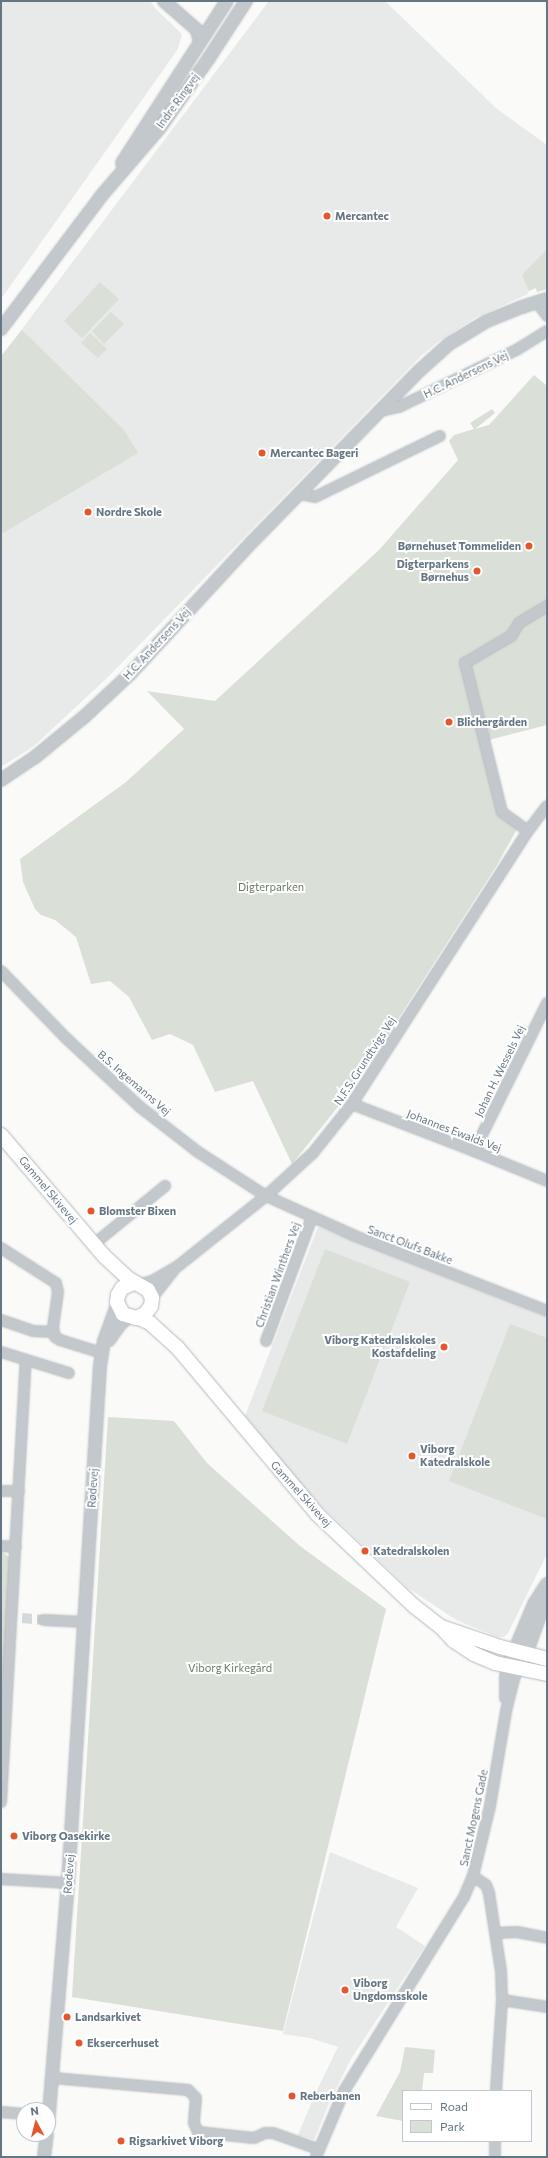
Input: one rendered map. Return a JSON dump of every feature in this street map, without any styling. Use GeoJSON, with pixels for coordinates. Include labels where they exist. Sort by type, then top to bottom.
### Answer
{"type":"FeatureCollection","features":[{"type":"Feature","properties":{"kind":"main road","name":"Gammel Skivevej"},"geometry":{"type":"LineString","coordinates":[[1,1136],[104,1256],[138,1284]]}},
{"type":"Feature","properties":{"kind":"main road","name":"Gammel Skivevej"},"geometry":{"type":"LineString","coordinates":[[104,1256],[119,1291]]}},
{"type":"Feature","properties":{"kind":"main road"},"geometry":{"type":"LineString","coordinates":[[138,1284],[148,1290],[152,1300],[148,1312],[134,1317],[123,1314],[117,1305],[119,1291],[126,1285],[138,1284]]}},
{"type":"Feature","properties":{"kind":"main road","name":"Gammel Skivevej"},"geometry":{"type":"LineString","coordinates":[[152,1300],[177,1347]]}},
{"type":"Feature","properties":{"kind":"main road","name":"Gammel Skivevej"},"geometry":{"type":"LineString","coordinates":[[134,1317],[150,1323],[177,1347],[317,1514],[380,1575],[414,1606],[441,1627],[454,1641],[474,1654],[496,1663],[547,1674]]}},
{"type":"Feature","properties":{"kind":"main road","name":"Gammel Skivevej"},"geometry":{"type":"LineString","coordinates":[[441,1627],[478,1640],[547,1659]]}},
{"type":"Feature","properties":{"kind":"street"},"geometry":{"type":"LineString","coordinates":[[164,1],[197,30],[200,42]]}},
{"type":"Feature","properties":{"kind":"street","name":"Indre Ringvej"},"geometry":{"type":"LineString","coordinates":[[102,195],[147,121],[227,1]]}},
{"type":"Feature","properties":{"kind":"street","name":"Indre Ringvej"},"geometry":{"type":"LineString","coordinates":[[1,329],[102,195],[158,129],[186,92],[246,1]]}},
{"type":"Feature","properties":{"kind":"street","name":"H.C. Andersens Vej"},"geometry":{"type":"LineString","coordinates":[[1,780],[34,758],[84,717],[131,673],[252,542],[419,371],[449,344],[487,321],[542,301],[547,316]]}},
{"type":"Feature","properties":{"kind":"street","name":"H.C. Andersens Vej"},"geometry":{"type":"LineString","coordinates":[[381,411],[399,407],[518,349],[547,331]]}},
{"type":"Feature","properties":{"kind":"street"},"geometry":{"type":"LineString","coordinates":[[300,494],[315,497],[440,436]]}},
{"type":"Feature","properties":{"kind":"street"},"geometry":{"type":"LineString","coordinates":[[528,831],[502,812],[465,663],[511,636],[519,623],[547,606]]}},
{"type":"Feature","properties":{"kind":"street","name":"N.F.S. Grundtvigs Vej"},"geometry":{"type":"LineString","coordinates":[[138,1284],[149,1282],[178,1266],[266,1196],[313,1153],[352,1104],[528,831],[547,806]]}},
{"type":"Feature","properties":{"kind":"street","name":"B.S. Ingemanns Vej"},"geometry":{"type":"LineString","coordinates":[[1,971],[67,1039],[140,1107],[198,1152],[266,1196]]}},
{"type":"Feature","properties":{"kind":"street","name":"Johan H. Wessels Vej"},"geometry":{"type":"LineString","coordinates":[[474,1151],[547,1003]]}},
{"type":"Feature","properties":{"kind":"street","name":"Johannes Ewalds Vej"},"geometry":{"type":"LineString","coordinates":[[352,1104],[547,1181]]}},
{"type":"Feature","properties":{"kind":"street"},"geometry":{"type":"LineString","coordinates":[[94,1244],[165,1186]]}},
{"type":"Feature","properties":{"kind":"street","name":"Sanct Olufs Bakke"},"geometry":{"type":"LineString","coordinates":[[266,1196],[377,1245],[547,1312]]}},
{"type":"Feature","properties":{"kind":"street","name":"Christian Winthers Vej"},"geometry":{"type":"LineString","coordinates":[[266,1340],[312,1217]]}},
{"type":"Feature","properties":{"kind":"street"},"geometry":{"type":"LineString","coordinates":[[1,1248],[56,1283],[58,1292],[54,1332],[60,1340],[102,1354]]}},
{"type":"Feature","properties":{"kind":"street","name":"N.F.S. Grundtvigs Vej"},"geometry":{"type":"LineString","coordinates":[[152,1300],[178,1266]]}},
{"type":"Feature","properties":{"kind":"street","name":"Rødevej"},"geometry":{"type":"LineString","coordinates":[[50,2102],[68,1883],[102,1354],[108,1330],[117,1305]]}},
{"type":"Feature","properties":{"kind":"street","name":"Rødevej"},"geometry":{"type":"LineString","coordinates":[[102,1354],[120,1324],[134,1317]]}},
{"type":"Feature","properties":{"kind":"street"},"geometry":{"type":"LineString","coordinates":[[1,1320],[33,1331],[54,1332]]}},
{"type":"Feature","properties":{"kind":"street"},"geometry":{"type":"LineString","coordinates":[[1,1352],[69,1374]]}},
{"type":"Feature","properties":{"kind":"street"},"geometry":{"type":"LineString","coordinates":[[1,1802],[4,1690],[17,1618],[16,1547],[26,1360]]}},
{"type":"Feature","properties":{"kind":"street"},"geometry":{"type":"LineString","coordinates":[[1,1490],[19,1492]]}},
{"type":"Feature","properties":{"kind":"street"},"geometry":{"type":"LineString","coordinates":[[1,1546],[16,1547]]}},
{"type":"Feature","properties":{"kind":"street"},"geometry":{"type":"LineString","coordinates":[[520,1652],[534,1604],[547,1584]]}},
{"type":"Feature","properties":{"kind":"street"},"geometry":{"type":"LineString","coordinates":[[513,1667],[543,1607],[547,1589]]}},
{"type":"Feature","properties":{"kind":"street"},"geometry":{"type":"LineString","coordinates":[[44,1620],[85,1622]]}},
{"type":"Feature","properties":{"kind":"street","name":"Sanct Mogens Gade"},"geometry":{"type":"LineString","coordinates":[[496,2090],[502,2000],[501,1971],[489,1893],[486,1885],[474,1876],[490,1806],[506,1711],[505,1677],[513,1667]]}},
{"type":"Feature","properties":{"kind":"street"},"geometry":{"type":"LineString","coordinates":[[53,2078],[188,2090],[196,2098],[194,2123],[198,2132],[254,2138],[265,2133],[273,2133],[317,2153],[344,2091],[464,1897],[474,1876]]}},
{"type":"Feature","properties":{"kind":"street"},"geometry":{"type":"LineString","coordinates":[[1,1879],[68,1883]]}},
{"type":"Feature","properties":{"kind":"street"},"geometry":{"type":"LineString","coordinates":[[496,1933],[517,1932],[547,1938]]}},
{"type":"Feature","properties":{"kind":"street"},"geometry":{"type":"LineString","coordinates":[[502,2000],[547,2006]]}},
{"type":"Feature","properties":{"kind":"street"},"geometry":{"type":"LineString","coordinates":[[1,2112],[16,2113]]}},
{"type":"Feature","properties":{"kind":"street"},"geometry":{"type":"LineString","coordinates":[[44,2157],[46,2142]]}},
{"type":"Feature","properties":{"kind":"street"},"geometry":{"type":"LineString","coordinates":[[494,2142],[495,2157]]}},
{"type":"Feature","properties":{"kind":"shaded area"},"geometry":{"type":"Polygon","coordinates":[[[1,1],[150,1],[155,8],[182,34],[178,49],[1,299],[1,1]]]}},
{"type":"Feature","properties":{"kind":"shaded area","name":"Mercantec"},"geometry":{"type":"Polygon","coordinates":[[[269,1],[385,1],[497,109],[547,145],[547,289],[537,292],[536,288],[529,291],[528,294],[475,318],[438,342],[421,356],[109,676],[34,746],[1,767],[1,357],[269,1]]]}},
{"type":"Feature","properties":{"kind":"shaded area","name":"Viborg Katedralskole"},"geometry":{"type":"Polygon","coordinates":[[[318,1227],[547,1317],[547,1554],[508,1633],[504,1637],[498,1637],[456,1620],[408,1588],[310,1495],[245,1416],[318,1227]]]}},
{"type":"Feature","properties":{"kind":"shaded area","name":"Viborg Ungdomsskole"},"geometry":{"type":"Polygon","coordinates":[[[330,1852],[418,1888],[396,1927],[425,1946],[351,2059],[330,2101],[314,2140],[298,2135],[315,2094],[338,2047],[310,2038],[283,2034],[330,1852]]]}},
{"type":"Feature","properties":{"kind":"green space"},"geometry":{"type":"Polygon","coordinates":[[[547,249],[547,289],[537,292],[536,288],[529,291],[522,275],[547,249]]]}},
{"type":"Feature","properties":{"kind":"green space"},"geometry":{"type":"Polygon","coordinates":[[[100,282],[119,299],[82,338],[64,321],[100,282]]]}},
{"type":"Feature","properties":{"kind":"green space"},"geometry":{"type":"Polygon","coordinates":[[[111,312],[124,324],[104,344],[92,331],[111,312]]]}},
{"type":"Feature","properties":{"kind":"green space"},"geometry":{"type":"Polygon","coordinates":[[[22,330],[124,430],[138,453],[3,533],[1,531],[1,356],[22,330]]]}},
{"type":"Feature","properties":{"kind":"green space"},"geometry":{"type":"Polygon","coordinates":[[[90,333],[107,349],[98,358],[81,343],[90,333]]]}},
{"type":"Feature","properties":{"kind":"green space","name":"Digterparken"},"geometry":{"type":"Polygon","coordinates":[[[534,375],[547,386],[547,725],[489,740],[504,808],[522,820],[497,865],[373,1058],[345,1098],[292,1164],[253,1081],[215,1092],[193,1045],[170,1034],[152,1040],[129,997],[110,981],[91,984],[76,937],[55,920],[41,915],[35,909],[23,882],[20,859],[126,782],[184,729],[147,691],[215,701],[379,550],[458,460],[449,441],[454,435],[474,429],[470,423],[492,409],[495,413],[475,429],[489,425],[534,375]]]}},
{"type":"Feature","properties":{"kind":"green space"},"geometry":{"type":"Polygon","coordinates":[[[325,1249],[410,1282],[347,1444],[262,1411],[325,1249]]]}},
{"type":"Feature","properties":{"kind":"green space"},"geometry":{"type":"Polygon","coordinates":[[[510,1324],[547,1338],[547,1519],[449,1481],[510,1324]]]}},
{"type":"Feature","properties":{"kind":"green space","name":"Viborg Kirkegård"},"geometry":{"type":"Polygon","coordinates":[[[108,1417],[174,1421],[207,1463],[300,1546],[386,1609],[283,2031],[72,1997],[108,1417]]]}},
{"type":"Feature","properties":{"kind":"green space"},"geometry":{"type":"Polygon","coordinates":[[[1,1551],[9,1557],[10,1566],[3,1673],[1,1681],[1,1551]]]}},
{"type":"Feature","properties":{"kind":"green space"},"geometry":{"type":"Polygon","coordinates":[[[405,2047],[435,2050],[433,2073],[424,2073],[422,2090],[402,2090],[402,2121],[376,2116],[400,2072],[405,2047]]]}},
{"type":"Feature","properties":{"kind":"tunnel"},"geometry":{"type":"LineString","coordinates":[[22,1618],[44,1620]]}},
{"type":"Feature","properties":{"kind":"place","name":"Mercantec"},"geometry":{"type":"Point","coordinates":[327,216]}},
{"type":"Feature","properties":{"kind":"place","name":"Mercantec Bageri"},"geometry":{"type":"Point","coordinates":[262,453]}},
{"type":"Feature","properties":{"kind":"place","name":"Nordre Skole"},"geometry":{"type":"Point","coordinates":[88,512]}},
{"type":"Feature","properties":{"kind":"place","name":"Børnehuset Tommeliden"},"geometry":{"type":"Point","coordinates":[529,546]}},
{"type":"Feature","properties":{"kind":"place","name":"Digterparkens Børnehus"},"geometry":{"type":"Point","coordinates":[477,571]}},
{"type":"Feature","properties":{"kind":"place","name":"Blichergården"},"geometry":{"type":"Point","coordinates":[449,722]}},
{"type":"Feature","properties":{"kind":"place","name":"Blomster Bixen"},"geometry":{"type":"Point","coordinates":[91,1211]}},
{"type":"Feature","properties":{"kind":"place","name":"Viborg Katedralskoles Kostafdeling"},"geometry":{"type":"Point","coordinates":[444,1347]}},
{"type":"Feature","properties":{"kind":"place","name":"Viborg Katedralskole"},"geometry":{"type":"Point","coordinates":[412,1456]}},
{"type":"Feature","properties":{"kind":"place","name":"Katedralskolen"},"geometry":{"type":"Point","coordinates":[365,1551]}},
{"type":"Feature","properties":{"kind":"place","name":"Viborg Oasekirke"},"geometry":{"type":"Point","coordinates":[14,1836]}},
{"type":"Feature","properties":{"kind":"place","name":"Viborg Ungdomsskole"},"geometry":{"type":"Point","coordinates":[345,1990]}},
{"type":"Feature","properties":{"kind":"place","name":"Landsarkivet"},"geometry":{"type":"Point","coordinates":[67,2017]}},
{"type":"Feature","properties":{"kind":"place","name":"Eksercerhuset"},"geometry":{"type":"Point","coordinates":[79,2043]}},
{"type":"Feature","properties":{"kind":"place","name":"Reberbanen"},"geometry":{"type":"Point","coordinates":[292,2096]}},
{"type":"Feature","properties":{"kind":"place","name":"Rigsarkivet Viborg"},"geometry":{"type":"Point","coordinates":[121,2141]}}]}
